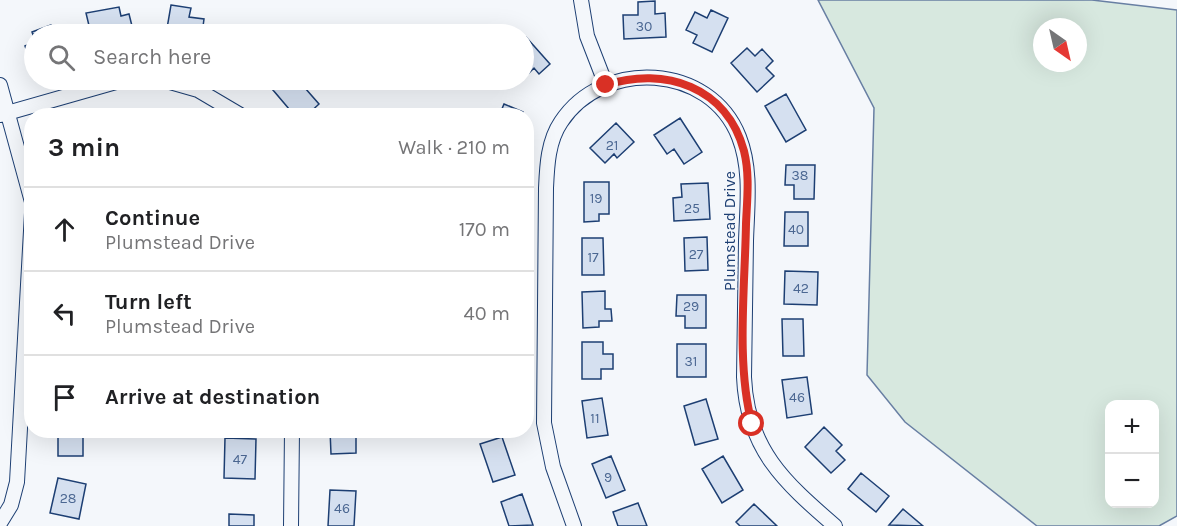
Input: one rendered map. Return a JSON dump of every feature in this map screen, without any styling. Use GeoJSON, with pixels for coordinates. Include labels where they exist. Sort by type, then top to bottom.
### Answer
{"type":"FeatureCollection","features":[{"type":"Feature","properties":{"kind":"street"},"geometry":{"type":"LineString","coordinates":[[581,0],[587,36],[606,85]]}},
{"type":"Feature","properties":{"kind":"street","name":"Plumstead Drive"},"geometry":{"type":"LineString","coordinates":[[574,526],[553,467],[544,423],[546,170],[554,136],[560,122],[580,102],[606,85],[640,77],[663,78],[685,83],[710,98],[739,135],[747,169],[744,377],[747,407],[758,440],[774,468],[796,492],[834,526]]}},
{"type":"Feature","properties":{"kind":"street"},"geometry":{"type":"LineString","coordinates":[[0,85],[4,114],[24,177]]}},
{"type":"Feature","properties":{"kind":"street"},"geometry":{"type":"LineString","coordinates":[[25,108],[88,90]]}},
{"type":"Feature","properties":{"kind":"street"},"geometry":{"type":"LineString","coordinates":[[198,90],[228,108]]}},
{"type":"Feature","properties":{"kind":"street"},"geometry":{"type":"LineString","coordinates":[[4,114],[24,108]]}},
{"type":"Feature","properties":{"kind":"street"},"geometry":{"type":"LineString","coordinates":[[0,523],[11,505],[17,482],[24,356]]}},
{"type":"Feature","properties":{"kind":"street"},"geometry":{"type":"LineString","coordinates":[[291,526],[292,438]]}},
{"type":"Feature","properties":{"kind":"shaded area"},"geometry":{"type":"Polygon","coordinates":[[[818,0],[1092,0],[1177,10],[1177,516],[1159,526],[1037,526],[905,422],[867,375],[874,108],[818,0]]]}},
{"type":"Feature","properties":{"kind":"building"},"geometry":{"type":"Polygon","coordinates":[[[655,1],[655,14],[665,13],[666,37],[624,39],[623,15],[638,15],[638,2],[655,1]]]}},
{"type":"Feature","properties":{"kind":"building"},"geometry":{"type":"Polygon","coordinates":[[[171,5],[191,8],[189,17],[204,19],[203,24],[168,24],[171,5]]]}},
{"type":"Feature","properties":{"kind":"building"},"geometry":{"type":"Polygon","coordinates":[[[119,7],[121,16],[129,14],[132,24],[89,24],[86,13],[119,7]]]}},
{"type":"Feature","properties":{"kind":"building"},"geometry":{"type":"Polygon","coordinates":[[[711,10],[728,18],[712,52],[693,43],[697,35],[686,30],[695,12],[707,18],[711,10]]]}},
{"type":"Feature","properties":{"kind":"building"},"geometry":{"type":"Polygon","coordinates":[[[534,46],[550,64],[539,74],[534,68],[534,46]]]}},
{"type":"Feature","properties":{"kind":"building"},"geometry":{"type":"Polygon","coordinates":[[[747,48],[755,56],[762,49],[773,61],[766,68],[774,76],[757,92],[731,63],[747,48]]]}},
{"type":"Feature","properties":{"kind":"building"},"geometry":{"type":"Polygon","coordinates":[[[273,90],[307,90],[319,104],[315,108],[288,108],[273,90]]]}},
{"type":"Feature","properties":{"kind":"building"},"geometry":{"type":"Polygon","coordinates":[[[786,94],[806,130],[786,142],[765,106],[786,94]]]}},
{"type":"Feature","properties":{"kind":"building"},"geometry":{"type":"Polygon","coordinates":[[[680,118],[702,152],[684,164],[674,149],[667,154],[654,135],[680,118]]]}},
{"type":"Feature","properties":{"kind":"building"},"geometry":{"type":"Polygon","coordinates":[[[616,123],[634,142],[617,158],[614,154],[605,163],[590,148],[616,123]]]}},
{"type":"Feature","properties":{"kind":"building"},"geometry":{"type":"Polygon","coordinates":[[[786,165],[815,165],[814,199],[794,199],[794,185],[785,185],[786,165]]]}},
{"type":"Feature","properties":{"kind":"building"},"geometry":{"type":"Polygon","coordinates":[[[584,182],[609,182],[609,214],[599,214],[599,221],[584,222],[584,182]]]}},
{"type":"Feature","properties":{"kind":"building"},"geometry":{"type":"Polygon","coordinates":[[[708,183],[710,219],[674,221],[673,198],[682,197],[681,184],[708,183]]]}},
{"type":"Feature","properties":{"kind":"building"},"geometry":{"type":"Polygon","coordinates":[[[785,212],[808,212],[808,246],[784,246],[785,212]]]}},
{"type":"Feature","properties":{"kind":"building"},"geometry":{"type":"Polygon","coordinates":[[[707,237],[708,270],[685,271],[684,238],[707,237]]]}},
{"type":"Feature","properties":{"kind":"building"},"geometry":{"type":"Polygon","coordinates":[[[582,238],[603,238],[604,275],[582,275],[582,238]]]}},
{"type":"Feature","properties":{"kind":"building"},"geometry":{"type":"Polygon","coordinates":[[[785,271],[818,272],[817,305],[784,304],[785,271]]]}},
{"type":"Feature","properties":{"kind":"building"},"geometry":{"type":"Polygon","coordinates":[[[605,291],[605,309],[611,309],[612,321],[599,321],[599,327],[583,328],[582,292],[605,291]]]}},
{"type":"Feature","properties":{"kind":"building"},"geometry":{"type":"Polygon","coordinates":[[[677,295],[706,295],[706,328],[685,328],[685,316],[676,316],[677,295]]]}},
{"type":"Feature","properties":{"kind":"building"},"geometry":{"type":"Polygon","coordinates":[[[782,319],[803,319],[804,356],[783,356],[782,319]]]}},
{"type":"Feature","properties":{"kind":"building"},"geometry":{"type":"Polygon","coordinates":[[[582,342],[603,342],[603,354],[613,354],[613,369],[601,369],[601,379],[582,379],[582,342]]]}},
{"type":"Feature","properties":{"kind":"building"},"geometry":{"type":"Polygon","coordinates":[[[677,344],[706,344],[706,377],[677,377],[677,344]]]}},
{"type":"Feature","properties":{"kind":"building"},"geometry":{"type":"Polygon","coordinates":[[[807,377],[812,414],[787,418],[782,380],[807,377]]]}},
{"type":"Feature","properties":{"kind":"building"},"geometry":{"type":"Polygon","coordinates":[[[602,398],[608,435],[587,438],[582,401],[602,398]]]}},
{"type":"Feature","properties":{"kind":"building"},"geometry":{"type":"Polygon","coordinates":[[[706,399],[718,439],[695,445],[684,406],[706,399]]]}},
{"type":"Feature","properties":{"kind":"building"},"geometry":{"type":"Polygon","coordinates":[[[824,427],[842,445],[836,451],[845,460],[831,473],[805,447],[824,427]]]}},
{"type":"Feature","properties":{"kind":"building"},"geometry":{"type":"Polygon","coordinates":[[[58,438],[83,438],[83,456],[58,456],[58,438]]]}},
{"type":"Feature","properties":{"kind":"building"},"geometry":{"type":"Polygon","coordinates":[[[225,438],[256,439],[255,479],[224,478],[225,438]]]}},
{"type":"Feature","properties":{"kind":"building"},"geometry":{"type":"Polygon","coordinates":[[[330,438],[356,438],[356,453],[331,454],[330,438]]]}},
{"type":"Feature","properties":{"kind":"building"},"geometry":{"type":"Polygon","coordinates":[[[502,438],[515,475],[493,482],[480,444],[502,438]]]}},
{"type":"Feature","properties":{"kind":"building"},"geometry":{"type":"Polygon","coordinates":[[[611,456],[625,490],[606,498],[592,464],[611,456]]]}},
{"type":"Feature","properties":{"kind":"building"},"geometry":{"type":"Polygon","coordinates":[[[723,456],[743,490],[722,503],[702,469],[723,456]]]}},
{"type":"Feature","properties":{"kind":"building"},"geometry":{"type":"Polygon","coordinates":[[[861,473],[889,496],[876,512],[848,489],[861,473]]]}},
{"type":"Feature","properties":{"kind":"building"},"geometry":{"type":"Polygon","coordinates":[[[58,478],[86,484],[79,519],[50,513],[58,478]]]}},
{"type":"Feature","properties":{"kind":"building"},"geometry":{"type":"Polygon","coordinates":[[[330,490],[356,491],[354,526],[328,526],[330,490]]]}},
{"type":"Feature","properties":{"kind":"building"},"geometry":{"type":"Polygon","coordinates":[[[522,494],[533,525],[509,526],[501,502],[522,494]]]}},
{"type":"Feature","properties":{"kind":"building"},"geometry":{"type":"Polygon","coordinates":[[[638,503],[647,526],[618,526],[613,512],[638,503]]]}},
{"type":"Feature","properties":{"kind":"building"},"geometry":{"type":"Polygon","coordinates":[[[754,504],[777,526],[740,526],[736,522],[754,504]]]}},
{"type":"Feature","properties":{"kind":"building"},"geometry":{"type":"Polygon","coordinates":[[[903,509],[923,526],[889,525],[903,509]]]}},
{"type":"Feature","properties":{"kind":"building"},"geometry":{"type":"Polygon","coordinates":[[[229,514],[254,515],[254,526],[229,526],[229,514]]]}},
{"type":"Feature","properties":{"kind":"route"},"geometry":{"type":"LineString","coordinates":[[606,85],[623,79],[655,76],[685,83],[710,98],[739,135],[747,169],[744,377],[747,407],[752,424]]}}]}
